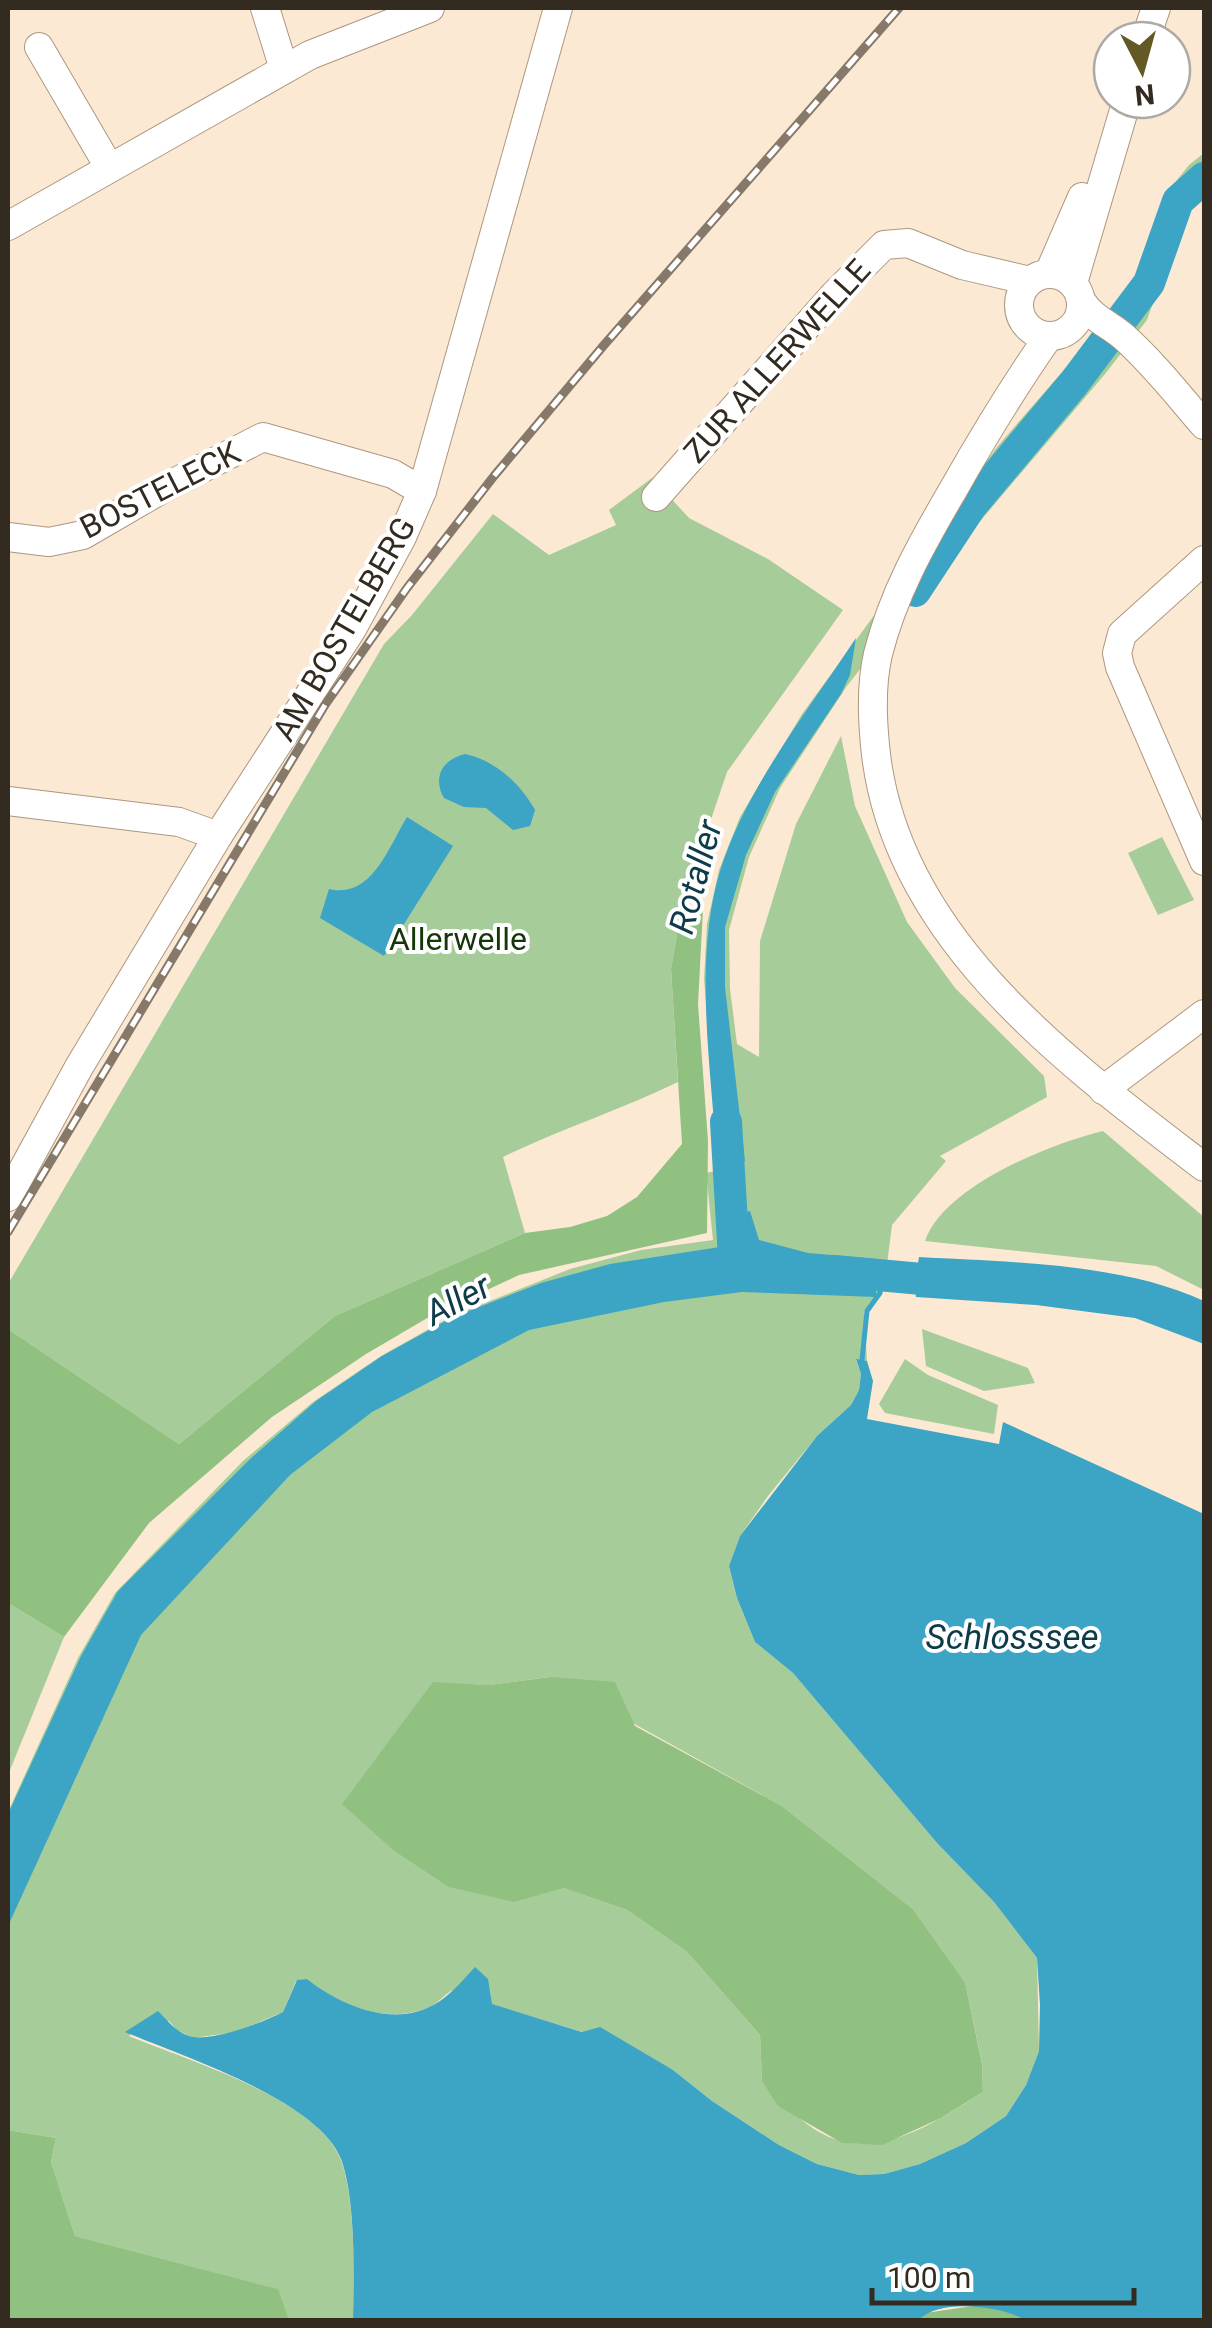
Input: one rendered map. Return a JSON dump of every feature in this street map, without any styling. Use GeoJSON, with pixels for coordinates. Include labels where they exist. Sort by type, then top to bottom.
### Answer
{"type":"FeatureCollection","features":[{"type":"Feature","properties":{"kind":"street"},"geometry":{"type":"LineString","coordinates":[[265,8],[284,69]]}},
{"type":"Feature","properties":{"kind":"street"},"geometry":{"type":"LineString","coordinates":[[8,226],[284,69],[346,38],[430,8]]}},
{"type":"Feature","properties":{"kind":"street","name":"AM BOSTELBERG"},"geometry":{"type":"LineString","coordinates":[[8,1197],[80,1066],[218,836],[352,629],[402,537],[422,491],[558,8]]}},
{"type":"Feature","properties":{"kind":"street"},"geometry":{"type":"LineString","coordinates":[[39,47],[109,168]]}},
{"type":"Feature","properties":{"kind":"street"},"geometry":{"type":"LineString","coordinates":[[1075,318],[1071,227],[1106,120]]}},
{"type":"Feature","properties":{"kind":"street"},"geometry":{"type":"LineString","coordinates":[[1121,120],[1088,235],[1075,318],[1007,394],[908,568],[890,612],[873,682],[875,744],[882,796],[893,832],[915,880],[948,930],[1015,1009],[1103,1090],[1204,1166]]}},
{"type":"Feature","properties":{"kind":"street","name":"ZUR ALLERWELLE"},"geometry":{"type":"LineString","coordinates":[[656,497],[874,252],[894,242],[908,243],[962,265],[1075,318]]}},
{"type":"Feature","properties":{"kind":"street"},"geometry":{"type":"LineString","coordinates":[[1075,318],[1156,367],[1198,405]]}},
{"type":"Feature","properties":{"kind":"street","name":"BOSTELECK"},"geometry":{"type":"LineString","coordinates":[[8,536],[49,542],[83,535],[263,438],[393,474],[422,491]]}},
{"type":"Feature","properties":{"kind":"street"},"geometry":{"type":"LineString","coordinates":[[1204,560],[1122,634],[1116,653],[1204,861]]}},
{"type":"Feature","properties":{"kind":"street"},"geometry":{"type":"LineString","coordinates":[[8,801],[179,822],[218,836]]}},
{"type":"Feature","properties":{"kind":"street"},"geometry":{"type":"LineString","coordinates":[[1103,1090],[1204,1014]]}},
{"type":"Feature","properties":{"kind":"green space"},"geometry":{"type":"Polygon","coordinates":[[[1204,153],[1204,193],[1192,203],[1181,223],[1147,320],[915,598],[847,686],[780,788],[749,857],[729,930],[730,989],[737,1044],[759,1057],[760,941],[796,824],[841,736],[855,806],[907,922],[955,988],[1044,1076],[1047,1097],[940,1156],[946,1161],[892,1225],[884,1288],[864,1312],[867,1361],[856,1360],[861,1374],[859,1390],[851,1405],[817,1436],[768,1496],[740,1536],[729,1566],[755,1642],[793,1673],[937,1843],[994,1902],[1037,1958],[1039,2051],[1026,2085],[1006,2116],[966,2143],[920,2164],[884,2174],[859,2175],[817,2164],[779,2145],[673,2070],[583,2032],[491,2004],[490,1990],[455,1990],[425,2009],[393,2014],[348,2004],[307,1979],[296,1981],[283,2012],[236,2032],[193,2038],[169,2021],[143,2023],[129,2036],[278,2099],[326,2137],[340,2158],[349,2194],[353,2320],[289,2320],[277,2289],[75,2236],[51,2162],[56,2138],[8,2130],[8,1812],[78,1658],[115,1593],[243,1461],[313,1402],[381,1356],[452,1316],[570,1269],[641,1250],[713,1240],[706,1173],[720,1170],[704,979],[707,924],[719,870],[740,817],[802,714],[997,447],[1122,303],[1168,191],[1204,153]],[[550,1677],[489,1685],[433,1683],[563,1888],[627,1910],[686,1951],[760,2035],[762,2081],[807,2124],[830,2137],[852,2143],[897,2138],[941,2118],[983,2092],[982,2063],[965,1982],[913,1909],[782,1806],[550,1677]]]}},
{"type":"Feature","properties":{"kind":"green space","name":"Allerwelle"},"geometry":{"type":"Polygon","coordinates":[[[652,478],[689,518],[768,559],[843,610],[727,772],[682,905],[671,969],[678,1082],[503,1157],[525,1233],[335,1316],[179,1444],[8,1329],[8,1284],[384,644],[493,514],[549,555],[616,525],[609,510],[652,478]]]}},
{"type":"Feature","properties":{"kind":"green space"},"geometry":{"type":"Polygon","coordinates":[[[1162,837],[1194,900],[1158,915],[1128,853],[1162,837]]]}},
{"type":"Feature","properties":{"kind":"green space"},"geometry":{"type":"Polygon","coordinates":[[[682,905],[703,909],[698,1004],[708,1141],[707,1233],[519,1275],[429,1317],[366,1354],[272,1417],[149,1523],[64,1637],[8,1603],[8,1329],[179,1444],[335,1316],[525,1233],[570,1227],[607,1216],[637,1197],[682,1144],[671,969],[682,905]]]}},
{"type":"Feature","properties":{"kind":"green space"},"geometry":{"type":"Polygon","coordinates":[[[1103,1131],[1204,1217],[1204,1290],[1156,1266],[925,1241],[953,1202],[976,1185],[1028,1157],[1103,1131]]]}},
{"type":"Feature","properties":{"kind":"green space"},"geometry":{"type":"Polygon","coordinates":[[[922,1329],[1028,1368],[1035,1383],[984,1391],[926,1366],[922,1329]]]}},
{"type":"Feature","properties":{"kind":"green space"},"geometry":{"type":"Polygon","coordinates":[[[905,1359],[928,1375],[998,1405],[994,1434],[885,1413],[879,1404],[905,1359]]]}},
{"type":"Feature","properties":{"kind":"green space"},"geometry":{"type":"Polygon","coordinates":[[[8,1603],[64,1637],[8,1775],[8,1603]]]}},
{"type":"Feature","properties":{"kind":"green space"},"geometry":{"type":"Polygon","coordinates":[[[550,1677],[615,1682],[635,1726],[782,1806],[913,1909],[965,1982],[982,2064],[983,2092],[941,2118],[882,2145],[842,2143],[778,2106],[762,2081],[760,2035],[686,1951],[627,1910],[563,1888],[514,1902],[449,1887],[393,1850],[342,1804],[433,1682],[489,1685],[550,1677]]]}},
{"type":"Feature","properties":{"kind":"green space"},"geometry":{"type":"Polygon","coordinates":[[[8,2130],[56,2138],[51,2162],[75,2236],[278,2289],[289,2320],[8,2320],[8,2130]]]}},
{"type":"Feature","properties":{"kind":"green space"},"geometry":{"type":"Polygon","coordinates":[[[980,2305],[1025,2320],[919,2320],[925,2313],[980,2305]]]}},
{"type":"Feature","properties":{"kind":"water"},"geometry":{"type":"Polygon","coordinates":[[[856,638],[850,675],[841,694],[775,792],[746,855],[725,927],[725,987],[745,1161],[717,1164],[706,977],[712,903],[721,868],[763,778],[856,638]]]}},
{"type":"Feature","properties":{"kind":"water"},"geometry":{"type":"Polygon","coordinates":[[[465,754],[487,762],[514,782],[535,810],[530,826],[513,830],[486,808],[464,807],[444,798],[439,783],[442,770],[451,760],[465,754]]]}},
{"type":"Feature","properties":{"kind":"water"},"geometry":{"type":"Polygon","coordinates":[[[407,817],[453,846],[384,956],[320,918],[329,889],[344,890],[368,879],[407,817]]]}},
{"type":"Feature","properties":{"kind":"water"},"geometry":{"type":"Polygon","coordinates":[[[750,1211],[759,1240],[808,1253],[877,1259],[876,1297],[742,1292],[664,1302],[529,1330],[372,1412],[290,1475],[141,1635],[8,1926],[8,1814],[81,1656],[118,1591],[250,1459],[316,1401],[382,1356],[451,1318],[541,1283],[610,1264],[720,1247],[722,1218],[750,1211]]]}},
{"type":"Feature","properties":{"kind":"water"},"geometry":{"type":"Polygon","coordinates":[[[919,1257],[1064,1267],[1172,1288],[1204,1301],[1204,1344],[1135,1318],[1036,1305],[916,1297],[915,1289],[909,1288],[911,1263],[918,1263],[919,1257]]]}},
{"type":"Feature","properties":{"kind":"water","name":"Schlosssee"},"geometry":{"type":"Polygon","coordinates":[[[856,1359],[867,1361],[873,1381],[867,1419],[999,1444],[1003,1422],[1204,1514],[1204,2320],[1025,2320],[971,2306],[941,2309],[919,2320],[353,2320],[349,2195],[341,2159],[327,2138],[306,2118],[246,2082],[125,2032],[158,2011],[189,2036],[209,2037],[236,2030],[283,2012],[297,1980],[307,1979],[354,2006],[406,2014],[440,2001],[475,1967],[488,1979],[492,2004],[582,2032],[600,2027],[673,2070],[779,2145],[817,2164],[859,2175],[884,2174],[920,2164],[966,2143],[1006,2116],[1026,2085],[1039,2051],[1037,1958],[994,1902],[937,1843],[793,1673],[755,1642],[729,1566],[740,1536],[817,1436],[851,1405],[859,1390],[861,1374],[856,1359]]]}},
{"type":"Feature","properties":{"kind":"waterway","name":"Rotaller"},"geometry":{"type":"LineString","coordinates":[[915,591],[971,506],[1074,383],[1149,283],[1178,201],[1204,178]]}},
{"type":"Feature","properties":{"kind":"waterway","name":"Rotaller"},"geometry":{"type":"LineString","coordinates":[[726,1122],[734,1258]]}},
{"type":"Feature","properties":{"kind":"waterway","name":"Aller"},"geometry":{"type":"LineString","coordinates":[[834,1271],[955,1282]]}},
{"type":"Feature","properties":{"kind":"waterway"},"geometry":{"type":"LineString","coordinates":[[862,1360],[867,1311],[880,1293],[883,1275]]}},
{"type":"Feature","properties":{"kind":"railway"},"geometry":{"type":"LineString","coordinates":[[8,1232],[325,705],[407,588],[604,345],[899,8]]}}]}
